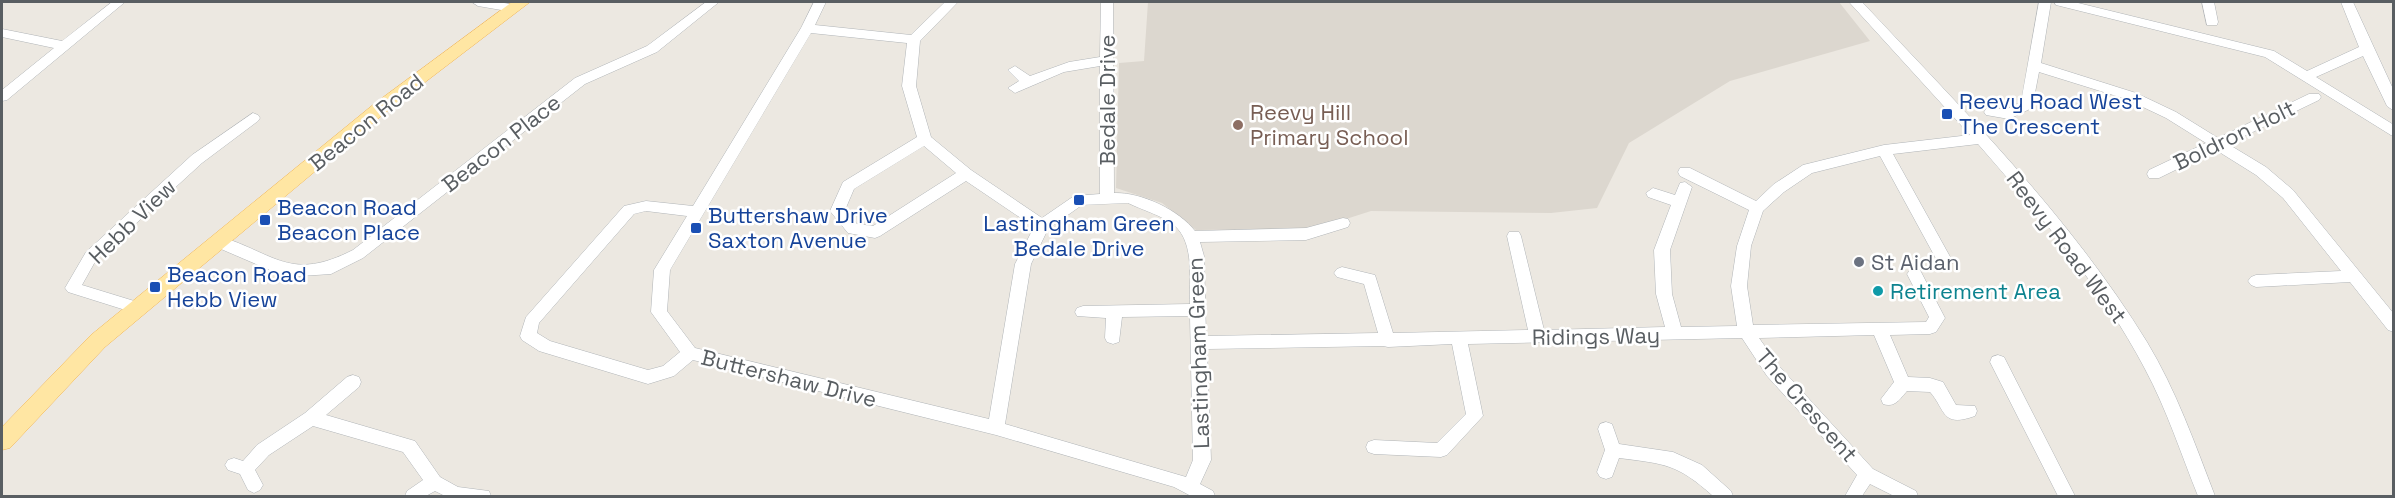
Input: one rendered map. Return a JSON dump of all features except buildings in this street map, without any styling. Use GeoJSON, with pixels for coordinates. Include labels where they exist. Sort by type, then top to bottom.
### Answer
{"type":"FeatureCollection","features":[{"type":"Feature","properties":{"kind":"main road","name":"Beacon Road"},"geometry":{"type":"LineString","coordinates":[[2,441],[98,341],[380,108],[517,5]]}},
{"type":"Feature","properties":{"kind":"street"},"geometry":{"type":"LineString","coordinates":[[2,97],[118,2]]}},
{"type":"Feature","properties":{"kind":"street"},"geometry":{"type":"LineString","coordinates":[[478,2],[517,5]]}},
{"type":"Feature","properties":{"kind":"street","name":"Beacon Place"},"geometry":{"type":"LineString","coordinates":[[219,242],[286,272],[331,268],[358,254],[580,81],[652,49],[713,2]]}},
{"type":"Feature","properties":{"kind":"street","name":"Buttershaw Drive"},"geometry":{"type":"LineString","coordinates":[[820,2],[807,28],[662,270],[659,312],[690,354],[996,428],[1191,486],[1207,496]]}},
{"type":"Feature","properties":{"kind":"street"},"geometry":{"type":"LineString","coordinates":[[952,2],[914,40],[909,86],[925,139],[966,174],[1042,225]]}},
{"type":"Feature","properties":{"kind":"street","name":"Bedale Drive"},"geometry":{"type":"LineString","coordinates":[[1107,2],[1107,199]]}},
{"type":"Feature","properties":{"kind":"street","name":"Reevy Road West"},"geometry":{"type":"LineString","coordinates":[[1855,2],[2046,211],[2142,348],[2181,428],[2206,496]]}},
{"type":"Feature","properties":{"kind":"street"},"geometry":{"type":"LineString","coordinates":[[1991,112],[2009,114],[2027,105],[2045,2]]}},
{"type":"Feature","properties":{"kind":"street"},"geometry":{"type":"LineString","coordinates":[[2060,2],[2259,50],[2394,132]]}},
{"type":"Feature","properties":{"kind":"street"},"geometry":{"type":"LineString","coordinates":[[2208,2],[2212,22]]}},
{"type":"Feature","properties":{"kind":"street"},"geometry":{"type":"LineString","coordinates":[[2347,2],[2366,49],[2394,106]]}},
{"type":"Feature","properties":{"kind":"street"},"geometry":{"type":"LineString","coordinates":[[807,28],[914,40]]}},
{"type":"Feature","properties":{"kind":"street"},"geometry":{"type":"LineString","coordinates":[[2,33],[64,46]]}},
{"type":"Feature","properties":{"kind":"street"},"geometry":{"type":"LineString","coordinates":[[2306,77],[2366,49]]}},
{"type":"Feature","properties":{"kind":"street"},"geometry":{"type":"LineString","coordinates":[[1015,69],[1021,85],[1081,61],[1106,61]]}},
{"type":"Feature","properties":{"kind":"street"},"geometry":{"type":"LineString","coordinates":[[2033,65],[2131,96],[2171,115],[2261,171],[2288,194],[2318,228],[2394,326]]}},
{"type":"Feature","properties":{"kind":"street","name":"Boldron Holt"},"geometry":{"type":"LineString","coordinates":[[2154,174],[2314,96]]}},
{"type":"Feature","properties":{"kind":"street","name":"Hebb View"},"geometry":{"type":"LineString","coordinates":[[138,308],[73,288],[91,256],[197,159],[253,118]]}},
{"type":"Feature","properties":{"kind":"street"},"geometry":{"type":"LineString","coordinates":[[925,139],[848,186],[837,211],[853,229],[875,232],[966,174]]}},
{"type":"Feature","properties":{"kind":"street","name":"The Crescent"},"geometry":{"type":"LineString","coordinates":[[1910,496],[1867,474],[1773,371],[1746,331],[1739,286],[1744,246],[1757,208],[1779,188],[1808,169],[1884,150],[1982,139]]}},
{"type":"Feature","properties":{"kind":"street"},"geometry":{"type":"LineString","coordinates":[[1884,150],[1945,262]]}},
{"type":"Feature","properties":{"kind":"street"},"geometry":{"type":"LineString","coordinates":[[1675,335],[1664,294],[1662,250],[1680,202],[1685,179],[1757,208]]}},
{"type":"Feature","properties":{"kind":"street"},"geometry":{"type":"LineString","coordinates":[[1653,193],[1680,202]]}},
{"type":"Feature","properties":{"kind":"street","name":"Lastingham Green"},"geometry":{"type":"LineString","coordinates":[[996,428],[1023,264],[1042,225],[1079,200],[1130,198],[1180,222],[1191,237],[1196,256],[1202,459],[1191,486]]}},
{"type":"Feature","properties":{"kind":"street"},"geometry":{"type":"LineString","coordinates":[[690,354],[668,371],[648,376],[545,346],[528,336],[532,321],[629,210],[646,206],[695,212]]}},
{"type":"Feature","properties":{"kind":"street"},"geometry":{"type":"LineString","coordinates":[[1191,237],[1306,234],[1343,223]]}},
{"type":"Feature","properties":{"kind":"street"},"geometry":{"type":"LineString","coordinates":[[1514,236],[1538,337]]}},
{"type":"Feature","properties":{"kind":"street"},"geometry":{"type":"LineString","coordinates":[[1342,273],[1370,279],[1388,340]]}},
{"type":"Feature","properties":{"kind":"street","name":"Ridings Way"},"geometry":{"type":"LineString","coordinates":[[1200,344],[1930,328],[1937,318],[1915,274]]}},
{"type":"Feature","properties":{"kind":"street"},"geometry":{"type":"LineString","coordinates":[[2256,281],[2354,276]]}},
{"type":"Feature","properties":{"kind":"street"},"geometry":{"type":"LineString","coordinates":[[1083,312],[1198,310]]}},
{"type":"Feature","properties":{"kind":"street"},"geometry":{"type":"LineString","coordinates":[[1113,338],[1114,312]]}},
{"type":"Feature","properties":{"kind":"street"},"geometry":{"type":"LineString","coordinates":[[1880,328],[1904,384]]}},
{"type":"Feature","properties":{"kind":"street"},"geometry":{"type":"LineString","coordinates":[[1374,447],[1441,450],[1475,416],[1459,339]]}},
{"type":"Feature","properties":{"kind":"street"},"geometry":{"type":"LineString","coordinates":[[1998,362],[2067,496]]}},
{"type":"Feature","properties":{"kind":"street"},"geometry":{"type":"LineString","coordinates":[[245,473],[263,450],[311,418],[352,382]]}},
{"type":"Feature","properties":{"kind":"street"},"geometry":{"type":"LineString","coordinates":[[1889,399],[1904,384]]}},
{"type":"Feature","properties":{"kind":"street"},"geometry":{"type":"LineString","coordinates":[[1904,384],[1937,387],[1951,412],[1969,411]]}},
{"type":"Feature","properties":{"kind":"street"},"geometry":{"type":"LineString","coordinates":[[311,418],[409,446],[434,482],[456,494],[483,496]]}},
{"type":"Feature","properties":{"kind":"street"},"geometry":{"type":"LineString","coordinates":[[1606,429],[1613,450],[1606,472]]}},
{"type":"Feature","properties":{"kind":"street"},"geometry":{"type":"LineString","coordinates":[[1613,450],[1667,456],[1696,470],[1725,496]]}},
{"type":"Feature","properties":{"kind":"street"},"geometry":{"type":"LineString","coordinates":[[1853,496],[1867,474]]}},
{"type":"Feature","properties":{"kind":"street"},"geometry":{"type":"LineString","coordinates":[[413,496],[434,482]]}},
{"type":"Feature","properties":{"kind":"shaded area"},"geometry":{"type":"Polygon","coordinates":[[[1148,2],[1839,2],[1870,41],[1730,81],[1629,143],[1597,208],[1551,213],[1371,211],[1315,229],[1196,230],[1162,203],[1116,188],[1119,63],[1144,61],[1148,2]]]}},
{"type":"Feature","properties":{"kind":"place","name":"Reevy Road West The Crescent"},"geometry":{"type":"Point","coordinates":[1947,114]}},
{"type":"Feature","properties":{"kind":"place","name":"Reevy Hill Primary School"},"geometry":{"type":"Point","coordinates":[1238,125]}},
{"type":"Feature","properties":{"kind":"place","name":"Lastingham Green Bedale Drive"},"geometry":{"type":"Point","coordinates":[1079,200]}},
{"type":"Feature","properties":{"kind":"place","name":"Beacon Road Beacon Place"},"geometry":{"type":"Point","coordinates":[265,220]}},
{"type":"Feature","properties":{"kind":"place","name":"Buttershaw Drive Saxton Avenue"},"geometry":{"type":"Point","coordinates":[696,228]}},
{"type":"Feature","properties":{"kind":"place","name":"St Aidan"},"geometry":{"type":"Point","coordinates":[1859,262]}},
{"type":"Feature","properties":{"kind":"place","name":"Beacon Road Hebb View"},"geometry":{"type":"Point","coordinates":[155,287]}},
{"type":"Feature","properties":{"kind":"place","name":"Retirement Area"},"geometry":{"type":"Point","coordinates":[1878,291]}}]}
